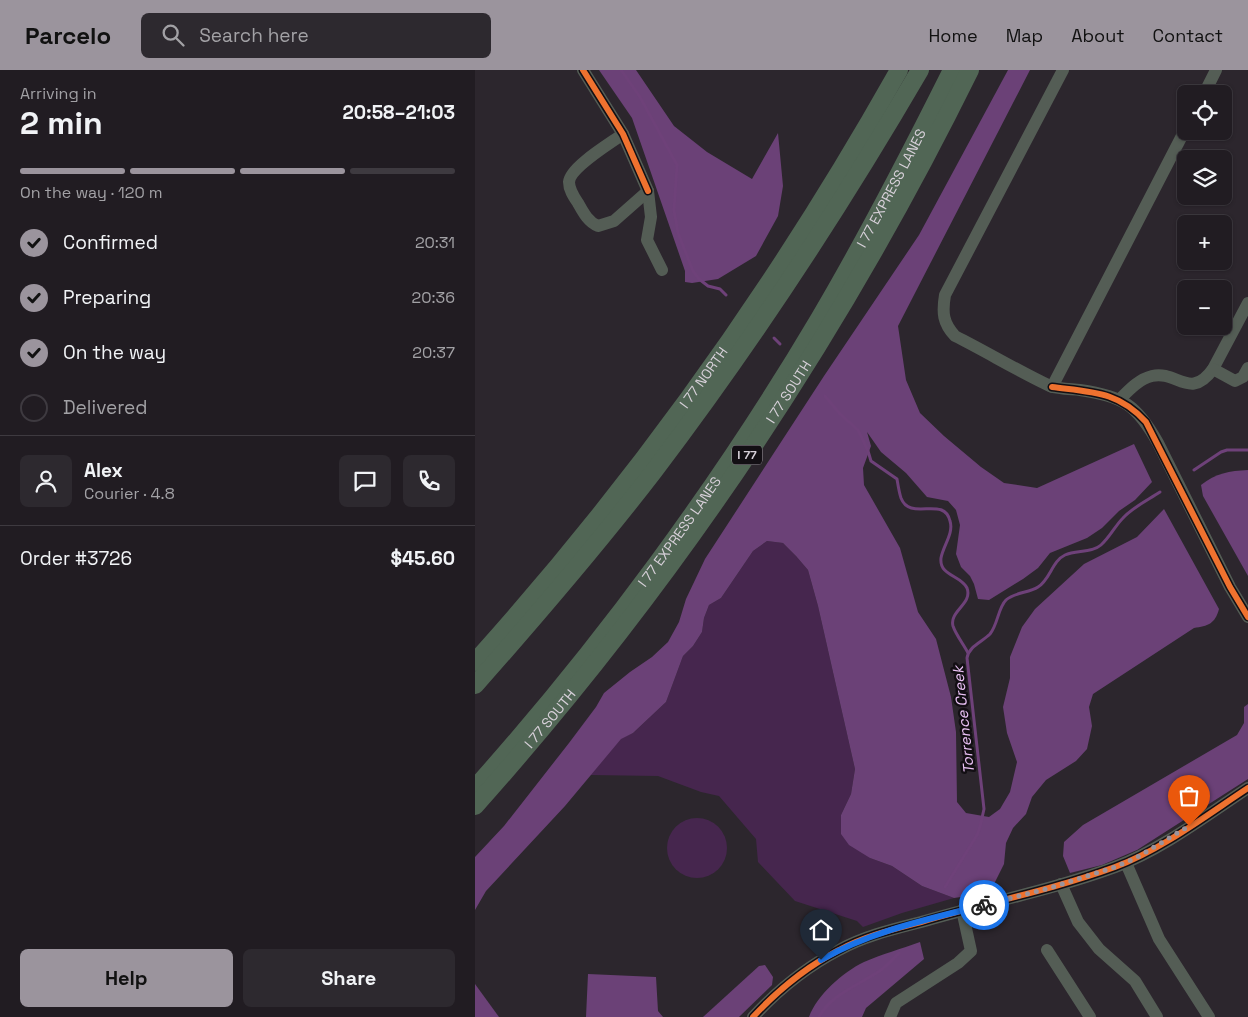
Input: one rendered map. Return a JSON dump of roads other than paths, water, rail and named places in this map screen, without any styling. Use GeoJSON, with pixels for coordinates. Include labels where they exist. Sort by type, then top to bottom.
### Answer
{"type":"FeatureCollection","features":[{"type":"Feature","properties":{"kind":"highway","name":"I 77 NORTH"},"geometry":{"type":"LineString","coordinates":[[475,662],[598,518],[725,349],[803,232],[899,70]]}},
{"type":"Feature","properties":{"kind":"highway"},"geometry":{"type":"LineString","coordinates":[[475,685],[580,563],[696,415],[816,240],[854,181],[920,70]]}},
{"type":"Feature","properties":{"kind":"highway","name":"I 77 EXPRESS LANES"},"geometry":{"type":"LineString","coordinates":[[475,788],[531,723],[624,605],[742,440],[818,320],[853,259],[952,70]]}},
{"type":"Feature","properties":{"kind":"highway","name":"I 77 SOUTH"},"geometry":{"type":"LineString","coordinates":[[475,806],[540,731],[623,627],[671,563],[752,447],[796,380],[865,266],[970,70]]}},
{"type":"Feature","properties":{"kind":"street"},"geometry":{"type":"LineString","coordinates":[[583,70],[623,134],[648,191],[651,216],[646,237],[662,270]]}},
{"type":"Feature","properties":{"kind":"street"},"geometry":{"type":"LineString","coordinates":[[1063,70],[945,295],[943,308],[948,328],[955,336],[1052,387],[1099,393],[1120,399],[1135,409],[1146,422],[1230,587],[1248,617]]}},
{"type":"Feature","properties":{"kind":"street"},"geometry":{"type":"LineString","coordinates":[[1209,85],[1217,70]]}},
{"type":"Feature","properties":{"kind":"street"},"geometry":{"type":"LineString","coordinates":[[623,134],[577,168],[569,182],[570,190],[587,218],[592,224],[598,226],[614,221],[648,191]]}},
{"type":"Feature","properties":{"kind":"street"},"geometry":{"type":"LineString","coordinates":[[1052,387],[1180,140]]}},
{"type":"Feature","properties":{"kind":"street"},"geometry":{"type":"LineString","coordinates":[[1120,399],[1142,380],[1151,376],[1161,375],[1186,384],[1194,384],[1207,377],[1213,370],[1248,303]]}},
{"type":"Feature","properties":{"kind":"street"},"geometry":{"type":"LineString","coordinates":[[1213,370],[1235,381],[1243,377],[1248,368]]}},
{"type":"Feature","properties":{"kind":"street"},"geometry":{"type":"LineString","coordinates":[[753,1017],[790,982],[840,949],[884,932],[1061,884],[1126,862],[1160,845],[1248,788]]}},
{"type":"Feature","properties":{"kind":"street"},"geometry":{"type":"LineString","coordinates":[[1126,862],[1159,940],[1209,1017]]}},
{"type":"Feature","properties":{"kind":"street"},"geometry":{"type":"LineString","coordinates":[[1061,884],[1078,922],[1099,949],[1135,981],[1157,1017]]}},
{"type":"Feature","properties":{"kind":"street"},"geometry":{"type":"LineString","coordinates":[[890,1017],[896,1003],[958,962],[971,950],[962,910]]}},
{"type":"Feature","properties":{"kind":"street"},"geometry":{"type":"LineString","coordinates":[[1047,950],[1090,1017]]}},
{"type":"Feature","properties":{"kind":"waterway"},"geometry":{"type":"LineString","coordinates":[[621,70],[640,97],[677,165],[674,210],[678,233],[693,271],[708,286],[720,289],[726,295]]}},
{"type":"Feature","properties":{"kind":"waterway"},"geometry":{"type":"LineString","coordinates":[[774,338],[780,344]]}},
{"type":"Feature","properties":{"kind":"waterway"},"geometry":{"type":"LineString","coordinates":[[825,396],[840,414],[858,430],[871,461],[897,479],[901,498],[905,505],[919,509],[941,510],[947,514],[951,530],[942,553],[941,564],[947,572],[960,580],[967,588],[967,599],[954,616],[953,626],[968,653]]}},
{"type":"Feature","properties":{"kind":"waterway","name":"Torrence Creek"},"geometry":{"type":"LineString","coordinates":[[1194,470],[1221,452],[1227,450],[1248,450]]}},
{"type":"Feature","properties":{"kind":"waterway","name":"Torrence Creek"},"geometry":{"type":"LineString","coordinates":[[945,887],[977,835],[984,809],[967,658],[970,650],[990,634],[995,626],[1001,607],[1006,600],[1042,584],[1057,562],[1065,555],[1097,548],[1107,539],[1127,514],[1160,492]]}},
{"type":"Feature","properties":{"kind":"waterway","name":"Torrence Creek"},"geometry":{"type":"LineString","coordinates":[[819,1017],[831,1002],[881,970],[899,953]]}}]}
